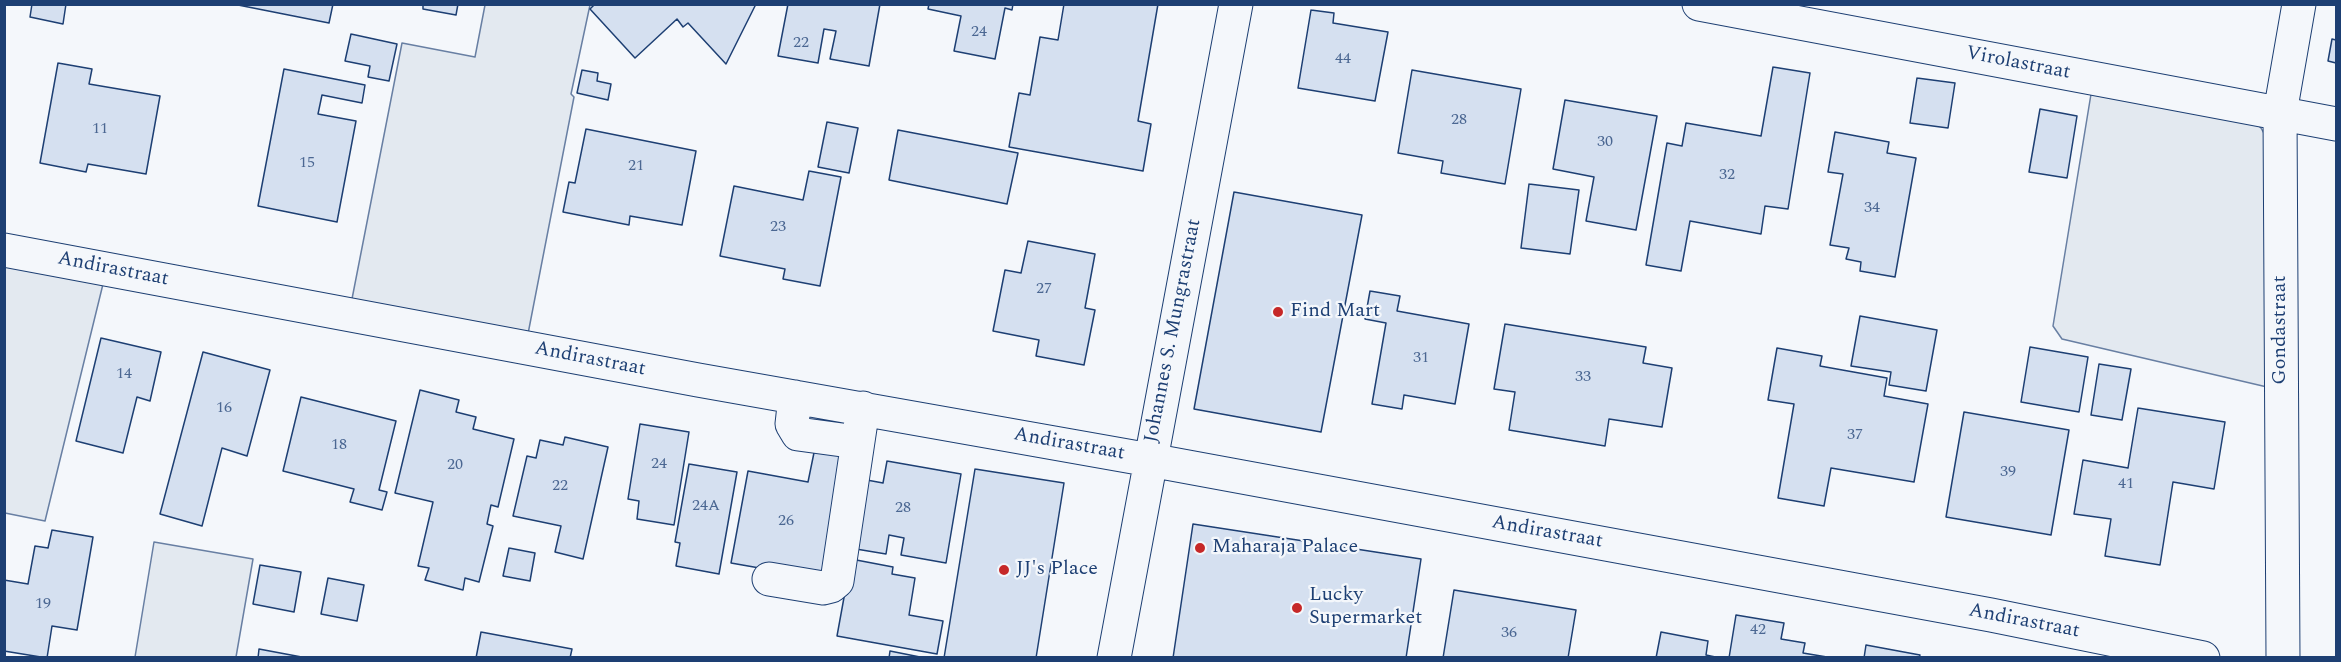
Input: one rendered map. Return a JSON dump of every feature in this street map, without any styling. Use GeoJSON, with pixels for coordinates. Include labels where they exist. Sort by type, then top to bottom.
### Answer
{"type":"FeatureCollection","features":[{"type":"Feature","properties":{"kind":"street","name":"Johannes S. Mungrastraat"},"geometry":{"type":"LineString","coordinates":[[1114,657],[1236,4]]}},
{"type":"Feature","properties":{"kind":"street","name":"Virolastraat"},"geometry":{"type":"LineString","coordinates":[[1699,4],[2337,124]]}},
{"type":"Feature","properties":{"kind":"street","name":"Gondastraat"},"geometry":{"type":"LineString","coordinates":[[2283,657],[2280,113],[2299,4]]}},
{"type":"Feature","properties":{"kind":"street","name":"Andirastraat"},"geometry":{"type":"LineString","coordinates":[[4,250],[1990,615],[2203,657]]}},
{"type":"Feature","properties":{"kind":"street"},"geometry":{"type":"LineString","coordinates":[[795,397],[792,424],[798,434],[857,442]]}},
{"type":"Feature","properties":{"kind":"street"},"geometry":{"type":"LineString","coordinates":[[769,579],[823,588],[837,581],[863,408]]}},
{"type":"Feature","properties":{"kind":"shaded area"},"geometry":{"type":"Polygon","coordinates":[[[485,5],[590,5],[571,94],[574,97],[527,339],[351,304],[402,43],[475,57],[485,5]]]}},
{"type":"Feature","properties":{"kind":"shaded area"},"geometry":{"type":"Polygon","coordinates":[[[2092,88],[2254,122],[2261,128],[2266,137],[2267,387],[2062,339],[2053,326],[2092,88]]]}},
{"type":"Feature","properties":{"kind":"shaded area"},"geometry":{"type":"Polygon","coordinates":[[[4,262],[104,280],[45,521],[5,513],[4,262]]]}},
{"type":"Feature","properties":{"kind":"shaded area"},"geometry":{"type":"Polygon","coordinates":[[[154,542],[253,559],[236,657],[135,657],[154,542]]]}},
{"type":"Feature","properties":{"kind":"building"},"geometry":{"type":"Polygon","coordinates":[[[32,4],[66,4],[63,24],[30,17],[32,4]]]}},
{"type":"Feature","properties":{"kind":"building"},"geometry":{"type":"Polygon","coordinates":[[[233,4],[333,4],[329,23],[233,4]]]}},
{"type":"Feature","properties":{"kind":"building"},"geometry":{"type":"Polygon","coordinates":[[[423,4],[458,4],[456,15],[423,9],[423,4]]]}},
{"type":"Feature","properties":{"kind":"building"},"geometry":{"type":"Polygon","coordinates":[[[595,4],[756,4],[726,64],[688,23],[683,27],[677,19],[635,58],[590,9],[595,4]]]}},
{"type":"Feature","properties":{"kind":"building"},"geometry":{"type":"Polygon","coordinates":[[[788,4],[880,4],[869,66],[830,59],[836,31],[824,29],[818,63],[778,56],[788,4]]]}},
{"type":"Feature","properties":{"kind":"building"},"geometry":{"type":"Polygon","coordinates":[[[929,4],[1013,4],[1012,10],[1005,8],[995,59],[954,51],[961,16],[928,9],[929,4]]]}},
{"type":"Feature","properties":{"kind":"building"},"geometry":{"type":"Polygon","coordinates":[[[1064,4],[1158,4],[1138,121],[1151,124],[1143,171],[1009,147],[1019,93],[1030,95],[1040,37],[1058,40],[1064,4]]]}},
{"type":"Feature","properties":{"kind":"building"},"geometry":{"type":"Polygon","coordinates":[[[1311,10],[1334,13],[1333,23],[1388,32],[1375,101],[1298,88],[1311,10]]]}},
{"type":"Feature","properties":{"kind":"building"},"geometry":{"type":"Polygon","coordinates":[[[351,34],[397,44],[389,81],[368,77],[370,66],[345,61],[351,34]]]}},
{"type":"Feature","properties":{"kind":"building"},"geometry":{"type":"Polygon","coordinates":[[[2332,39],[2336,40],[2336,63],[2328,61],[2332,39]]]}},
{"type":"Feature","properties":{"kind":"building"},"geometry":{"type":"Polygon","coordinates":[[[58,63],[92,69],[89,84],[160,96],[146,174],[88,164],[86,172],[40,163],[58,63]]]}},
{"type":"Feature","properties":{"kind":"building"},"geometry":{"type":"Polygon","coordinates":[[[1773,67],[1810,73],[1788,209],[1765,206],[1761,234],[1690,221],[1681,271],[1646,265],[1667,143],[1682,146],[1686,123],[1761,136],[1773,67]]]}},
{"type":"Feature","properties":{"kind":"building"},"geometry":{"type":"Polygon","coordinates":[[[284,69],[365,85],[362,103],[322,95],[318,114],[356,121],[337,222],[258,206],[284,69]]]}},
{"type":"Feature","properties":{"kind":"building"},"geometry":{"type":"Polygon","coordinates":[[[582,70],[598,73],[597,81],[611,84],[608,100],[577,93],[582,70]]]}},
{"type":"Feature","properties":{"kind":"building"},"geometry":{"type":"Polygon","coordinates":[[[1412,70],[1521,89],[1505,184],[1441,173],[1443,161],[1398,153],[1412,70]]]}},
{"type":"Feature","properties":{"kind":"building"},"geometry":{"type":"Polygon","coordinates":[[[1917,78],[1955,83],[1948,128],[1910,123],[1917,78]]]}},
{"type":"Feature","properties":{"kind":"building"},"geometry":{"type":"Polygon","coordinates":[[[1565,100],[1657,116],[1636,230],[1586,221],[1594,177],[1553,169],[1565,100]]]}},
{"type":"Feature","properties":{"kind":"building"},"geometry":{"type":"Polygon","coordinates":[[[2040,109],[2077,116],[2067,178],[2029,172],[2040,109]]]}},
{"type":"Feature","properties":{"kind":"building"},"geometry":{"type":"Polygon","coordinates":[[[827,122],[858,128],[849,173],[818,167],[827,122]]]}},
{"type":"Feature","properties":{"kind":"building"},"geometry":{"type":"Polygon","coordinates":[[[586,129],[696,151],[682,225],[630,216],[629,225],[563,212],[569,182],[575,183],[586,129]]]}},
{"type":"Feature","properties":{"kind":"building"},"geometry":{"type":"Polygon","coordinates":[[[898,130],[1018,153],[1007,204],[889,180],[898,130]]]}},
{"type":"Feature","properties":{"kind":"building"},"geometry":{"type":"Polygon","coordinates":[[[1835,132],[1889,142],[1887,153],[1916,158],[1895,277],[1860,271],[1861,262],[1846,259],[1849,248],[1830,245],[1843,174],[1828,172],[1835,132]]]}},
{"type":"Feature","properties":{"kind":"building"},"geometry":{"type":"Polygon","coordinates":[[[809,171],[841,177],[820,286],[783,279],[785,269],[720,256],[734,186],[803,200],[809,171]]]}},
{"type":"Feature","properties":{"kind":"building"},"geometry":{"type":"Polygon","coordinates":[[[1529,184],[1579,190],[1570,254],[1521,248],[1529,184]]]}},
{"type":"Feature","properties":{"kind":"building","name":"Find Mart"},"geometry":{"type":"Polygon","coordinates":[[[1234,192],[1362,215],[1321,432],[1194,409],[1234,192]]]}},
{"type":"Feature","properties":{"kind":"building"},"geometry":{"type":"Polygon","coordinates":[[[1028,241],[1095,254],[1085,308],[1095,310],[1084,365],[1036,356],[1039,340],[993,331],[1005,270],[1021,273],[1028,241]]]}},
{"type":"Feature","properties":{"kind":"building"},"geometry":{"type":"Polygon","coordinates":[[[1370,291],[1400,296],[1397,311],[1469,324],[1455,404],[1404,395],[1402,409],[1372,404],[1386,323],[1365,319],[1370,291]]]}},
{"type":"Feature","properties":{"kind":"building"},"geometry":{"type":"Polygon","coordinates":[[[1860,316],[1937,330],[1926,391],[1889,385],[1891,372],[1851,366],[1860,316]]]}},
{"type":"Feature","properties":{"kind":"building"},"geometry":{"type":"Polygon","coordinates":[[[1505,324],[1646,347],[1643,363],[1672,368],[1662,427],[1609,419],[1605,446],[1509,430],[1515,392],[1494,389],[1505,324]]]}},
{"type":"Feature","properties":{"kind":"building"},"geometry":{"type":"Polygon","coordinates":[[[101,338],[161,352],[150,401],[137,397],[123,453],[76,441],[101,338]]]}},
{"type":"Feature","properties":{"kind":"building"},"geometry":{"type":"Polygon","coordinates":[[[2030,347],[2088,357],[2079,412],[2021,402],[2030,347]]]}},
{"type":"Feature","properties":{"kind":"building"},"geometry":{"type":"Polygon","coordinates":[[[1777,348],[1822,356],[1820,366],[1887,378],[1884,396],[1928,404],[1914,482],[1831,468],[1824,506],[1778,498],[1794,404],[1768,400],[1777,348]]]}},
{"type":"Feature","properties":{"kind":"building"},"geometry":{"type":"Polygon","coordinates":[[[203,352],[270,370],[247,456],[222,448],[202,526],[160,514],[203,352]]]}},
{"type":"Feature","properties":{"kind":"building"},"geometry":{"type":"Polygon","coordinates":[[[2099,364],[2131,369],[2122,420],[2091,415],[2099,364]]]}},
{"type":"Feature","properties":{"kind":"building"},"geometry":{"type":"Polygon","coordinates":[[[420,390],[459,400],[456,412],[476,417],[473,429],[514,439],[498,507],[491,505],[487,524],[493,526],[479,582],[465,578],[463,590],[425,580],[429,568],[418,566],[433,502],[395,493],[420,390]]]}},
{"type":"Feature","properties":{"kind":"building"},"geometry":{"type":"Polygon","coordinates":[[[301,397],[396,421],[379,490],[387,492],[382,510],[350,502],[354,489],[283,471],[301,397]]]}},
{"type":"Feature","properties":{"kind":"building"},"geometry":{"type":"Polygon","coordinates":[[[2138,408],[2225,422],[2214,489],[2173,482],[2160,565],[2105,556],[2111,519],[2074,514],[2083,460],[2128,468],[2138,408]]]}},
{"type":"Feature","properties":{"kind":"building"},"geometry":{"type":"Polygon","coordinates":[[[1964,412],[2069,430],[2051,535],[1946,517],[1964,412]]]}},
{"type":"Feature","properties":{"kind":"building"},"geometry":{"type":"Polygon","coordinates":[[[640,424],[689,432],[674,525],[637,519],[639,501],[628,499],[640,424]]]}},
{"type":"Feature","properties":{"kind":"building"},"geometry":{"type":"Polygon","coordinates":[[[565,437],[608,447],[583,559],[555,552],[561,526],[513,516],[527,456],[536,458],[540,440],[563,445],[565,437]]]}},
{"type":"Feature","properties":{"kind":"building"},"geometry":{"type":"Polygon","coordinates":[[[817,438],[847,444],[822,579],[731,563],[748,471],[808,482],[817,438]]]}},
{"type":"Feature","properties":{"kind":"building"},"geometry":{"type":"Polygon","coordinates":[[[887,461],[961,474],[946,563],[901,555],[904,538],[889,535],[886,554],[844,547],[856,478],[883,483],[887,461]]]}},
{"type":"Feature","properties":{"kind":"building"},"geometry":{"type":"Polygon","coordinates":[[[689,464],[737,472],[719,574],[676,566],[680,543],[675,542],[689,464]]]}},
{"type":"Feature","properties":{"kind":"building","name":"JJ's Place"},"geometry":{"type":"Polygon","coordinates":[[[975,469],[1064,483],[1036,658],[944,658],[975,469]]]}},
{"type":"Feature","properties":{"kind":"building","name":"Lucky Supermarket"},"geometry":{"type":"Polygon","coordinates":[[[1193,524],[1421,559],[1406,658],[1173,658],[1193,524]]]}},
{"type":"Feature","properties":{"kind":"building"},"geometry":{"type":"Polygon","coordinates":[[[52,530],[93,537],[77,630],[52,626],[47,658],[4,651],[4,580],[28,584],[35,546],[48,548],[52,530]]]}},
{"type":"Feature","properties":{"kind":"building"},"geometry":{"type":"Polygon","coordinates":[[[509,548],[535,553],[530,581],[503,576],[509,548]]]}},
{"type":"Feature","properties":{"kind":"building"},"geometry":{"type":"Polygon","coordinates":[[[851,559],[893,567],[892,574],[915,578],[909,615],[943,621],[937,654],[837,636],[851,559]]]}},
{"type":"Feature","properties":{"kind":"building"},"geometry":{"type":"Polygon","coordinates":[[[260,565],[301,572],[294,612],[253,604],[260,565]]]}},
{"type":"Feature","properties":{"kind":"building"},"geometry":{"type":"Polygon","coordinates":[[[328,578],[364,585],[357,621],[321,614],[328,578]]]}},
{"type":"Feature","properties":{"kind":"building"},"geometry":{"type":"Polygon","coordinates":[[[1454,590],[1576,610],[1568,658],[1443,658],[1454,590]]]}},
{"type":"Feature","properties":{"kind":"building"},"geometry":{"type":"Polygon","coordinates":[[[1736,615],[1784,623],[1781,639],[1805,643],[1803,653],[1833,658],[1729,658],[1736,615]]]}},
{"type":"Feature","properties":{"kind":"building"},"geometry":{"type":"Polygon","coordinates":[[[481,632],[572,649],[570,658],[476,658],[481,632]]]}},
{"type":"Feature","properties":{"kind":"building"},"geometry":{"type":"Polygon","coordinates":[[[1661,632],[1708,641],[1706,655],[1720,658],[1656,658],[1661,632]]]}},
{"type":"Feature","properties":{"kind":"building"},"geometry":{"type":"Polygon","coordinates":[[[1866,645],[1920,655],[1919,658],[1864,658],[1866,645]]]}},
{"type":"Feature","properties":{"kind":"building"},"geometry":{"type":"Polygon","coordinates":[[[259,649],[307,658],[258,658],[259,649]]]}},
{"type":"Feature","properties":{"kind":"building"},"geometry":{"type":"Polygon","coordinates":[[[890,651],[920,657],[889,658],[890,651]]]}},
{"type":"Feature","properties":{"kind":"place","name":"Find Mart"},"geometry":{"type":"Point","coordinates":[1278,312]}},
{"type":"Feature","properties":{"kind":"place","name":"Maharaja Palace"},"geometry":{"type":"Point","coordinates":[1200,548]}},
{"type":"Feature","properties":{"kind":"place","name":"JJ's Place"},"geometry":{"type":"Point","coordinates":[1004,570]}},
{"type":"Feature","properties":{"kind":"place","name":"Lucky Supermarket"},"geometry":{"type":"Point","coordinates":[1297,608]}}]}
